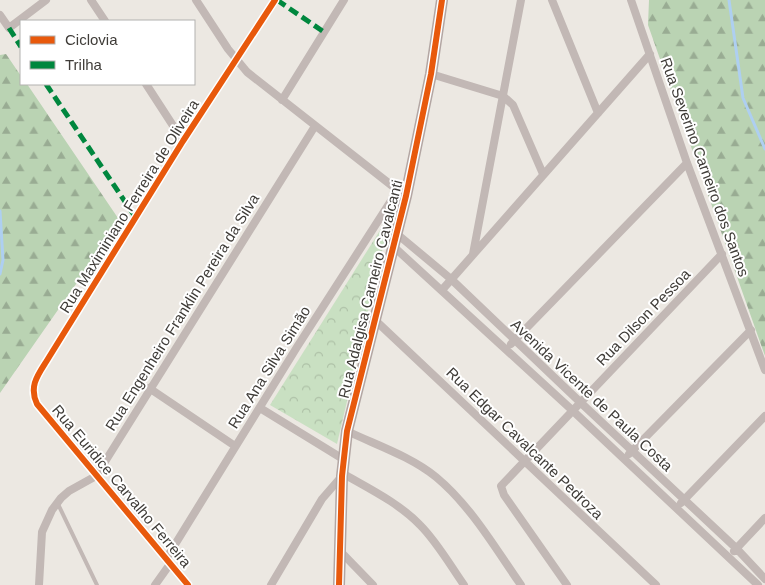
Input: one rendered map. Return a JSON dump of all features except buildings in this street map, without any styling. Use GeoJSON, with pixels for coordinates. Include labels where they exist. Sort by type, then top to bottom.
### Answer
{"type":"FeatureCollection","features":[{"type":"Feature","properties":{"kind":"main road","name":"Rua Adalgisa Carneiro Cavalcanti"},"geometry":{"type":"LineString","coordinates":[[339,585],[342,474],[347,431],[397,234],[402,193],[431,74],[442,0]]}},
{"type":"Feature","properties":{"kind":"street"},"geometry":{"type":"LineString","coordinates":[[0,15],[9,28],[46,0]]}},
{"type":"Feature","properties":{"kind":"street"},"geometry":{"type":"LineString","coordinates":[[91,0],[104,20]]}},
{"type":"Feature","properties":{"kind":"street"},"geometry":{"type":"LineString","coordinates":[[196,0],[236,60],[257,81],[402,193]]}},
{"type":"Feature","properties":{"kind":"street","name":"Rua Maximiniano Ferreira de Oliveira"},"geometry":{"type":"LineString","coordinates":[[37,404],[32,390],[35,381],[183,141],[275,0]]}},
{"type":"Feature","properties":{"kind":"street"},"geometry":{"type":"LineString","coordinates":[[282,100],[344,0]]}},
{"type":"Feature","properties":{"kind":"street"},"geometry":{"type":"LineString","coordinates":[[473,254],[521,0]]}},
{"type":"Feature","properties":{"kind":"street"},"geometry":{"type":"LineString","coordinates":[[552,0],[598,113]]}},
{"type":"Feature","properties":{"kind":"street","name":"Rua Severino Carneiro dos Santos"},"geometry":{"type":"LineString","coordinates":[[631,0],[687,163],[765,370]]}},
{"type":"Feature","properties":{"kind":"street"},"geometry":{"type":"LineString","coordinates":[[442,290],[650,54]]}},
{"type":"Feature","properties":{"kind":"street"},"geometry":{"type":"LineString","coordinates":[[431,74],[503,96],[513,105],[543,174]]}},
{"type":"Feature","properties":{"kind":"street"},"geometry":{"type":"LineString","coordinates":[[147,85],[183,141]]}},
{"type":"Feature","properties":{"kind":"street","name":"Rua Engenheiro Franklin Pereira da Silva"},"geometry":{"type":"LineString","coordinates":[[39,585],[42,532],[57,502],[69,491],[96,476],[149,388],[315,126]]}},
{"type":"Feature","properties":{"kind":"street"},"geometry":{"type":"LineString","coordinates":[[506,349],[687,163]]}},
{"type":"Feature","properties":{"kind":"street","name":"Rua Ana Silva Simão"},"geometry":{"type":"LineString","coordinates":[[155,585],[236,446],[402,193]]}},
{"type":"Feature","properties":{"kind":"street","name":"Avenida Vicente de Paula Costa"},"geometry":{"type":"LineString","coordinates":[[397,234],[451,279],[631,451],[736,548],[765,579]]}},
{"type":"Feature","properties":{"kind":"street","name":"Avenida Vicente de Paula Costa"},"geometry":{"type":"LineString","coordinates":[[394,247],[572,410],[758,585]]}},
{"type":"Feature","properties":{"kind":"street","name":"Rua Dilson Pessoa"},"geometry":{"type":"LineString","coordinates":[[567,585],[501,490],[501,486],[722,254]]}},
{"type":"Feature","properties":{"kind":"street","name":"Rua Edgar Cavalcante Pedroza"},"geometry":{"type":"LineString","coordinates":[[376,321],[656,585]]}},
{"type":"Feature","properties":{"kind":"street"},"geometry":{"type":"LineString","coordinates":[[624,459],[751,330]]}},
{"type":"Feature","properties":{"kind":"street"},"geometry":{"type":"LineString","coordinates":[[149,388],[236,446]]}},
{"type":"Feature","properties":{"kind":"street","name":"Rua Euridice Carvalho Ferreira"},"geometry":{"type":"LineString","coordinates":[[37,404],[188,585]]}},
{"type":"Feature","properties":{"kind":"street"},"geometry":{"type":"LineString","coordinates":[[260,408],[343,459]]}},
{"type":"Feature","properties":{"kind":"street"},"geometry":{"type":"LineString","coordinates":[[676,508],[765,416]]}},
{"type":"Feature","properties":{"kind":"street"},"geometry":{"type":"LineString","coordinates":[[347,431],[410,461],[435,476],[471,514],[520,585]]}},
{"type":"Feature","properties":{"kind":"street"},"geometry":{"type":"LineString","coordinates":[[271,585],[322,499],[342,474],[383,497],[419,523],[464,585]]}},
{"type":"Feature","properties":{"kind":"street"},"geometry":{"type":"LineString","coordinates":[[728,557],[765,518]]}},
{"type":"Feature","properties":{"kind":"street"},"geometry":{"type":"LineString","coordinates":[[340,550],[373,585]]}},
{"type":"Feature","properties":{"kind":"lane"},"geometry":{"type":"LineString","coordinates":[[57,502],[97,585]]}},
{"type":"Feature","properties":{"kind":"green space"},"geometry":{"type":"Polygon","coordinates":[[[649,0],[765,0],[765,356],[648,25],[649,0]]]}},
{"type":"Feature","properties":{"kind":"green space"},"geometry":{"type":"Polygon","coordinates":[[[6,54],[20,75],[20,85],[28,85],[120,221],[0,393],[0,55],[6,54]]]}},
{"type":"Feature","properties":{"kind":"green space"},"geometry":{"type":"Polygon","coordinates":[[[391,213],[337,444],[270,405],[391,213]]]}},
{"type":"Feature","properties":{"kind":"waterway"},"geometry":{"type":"LineString","coordinates":[[729,0],[743,98],[765,149]]}},
{"type":"Feature","properties":{"kind":"waterway"},"geometry":{"type":"LineString","coordinates":[[0,211],[3,260],[0,274]]}},
{"type":"Feature","properties":{"kind":"marked path"},"geometry":{"type":"LineString","coordinates":[[277,0],[324,32]]}},
{"type":"Feature","properties":{"kind":"marked path"},"geometry":{"type":"LineString","coordinates":[[9,28],[20,45]]}},
{"type":"Feature","properties":{"kind":"marked path"},"geometry":{"type":"LineString","coordinates":[[47,85],[136,218]]}},
{"type":"Feature","properties":{"kind":"cycle path"},"geometry":{"type":"LineString","coordinates":[[188,585],[37,404],[34,387],[40,372],[183,141],[275,0]]}},
{"type":"Feature","properties":{"kind":"cycle path"},"geometry":{"type":"LineString","coordinates":[[339,585],[342,476],[347,431],[406,196],[431,74],[442,0]]}}]}
